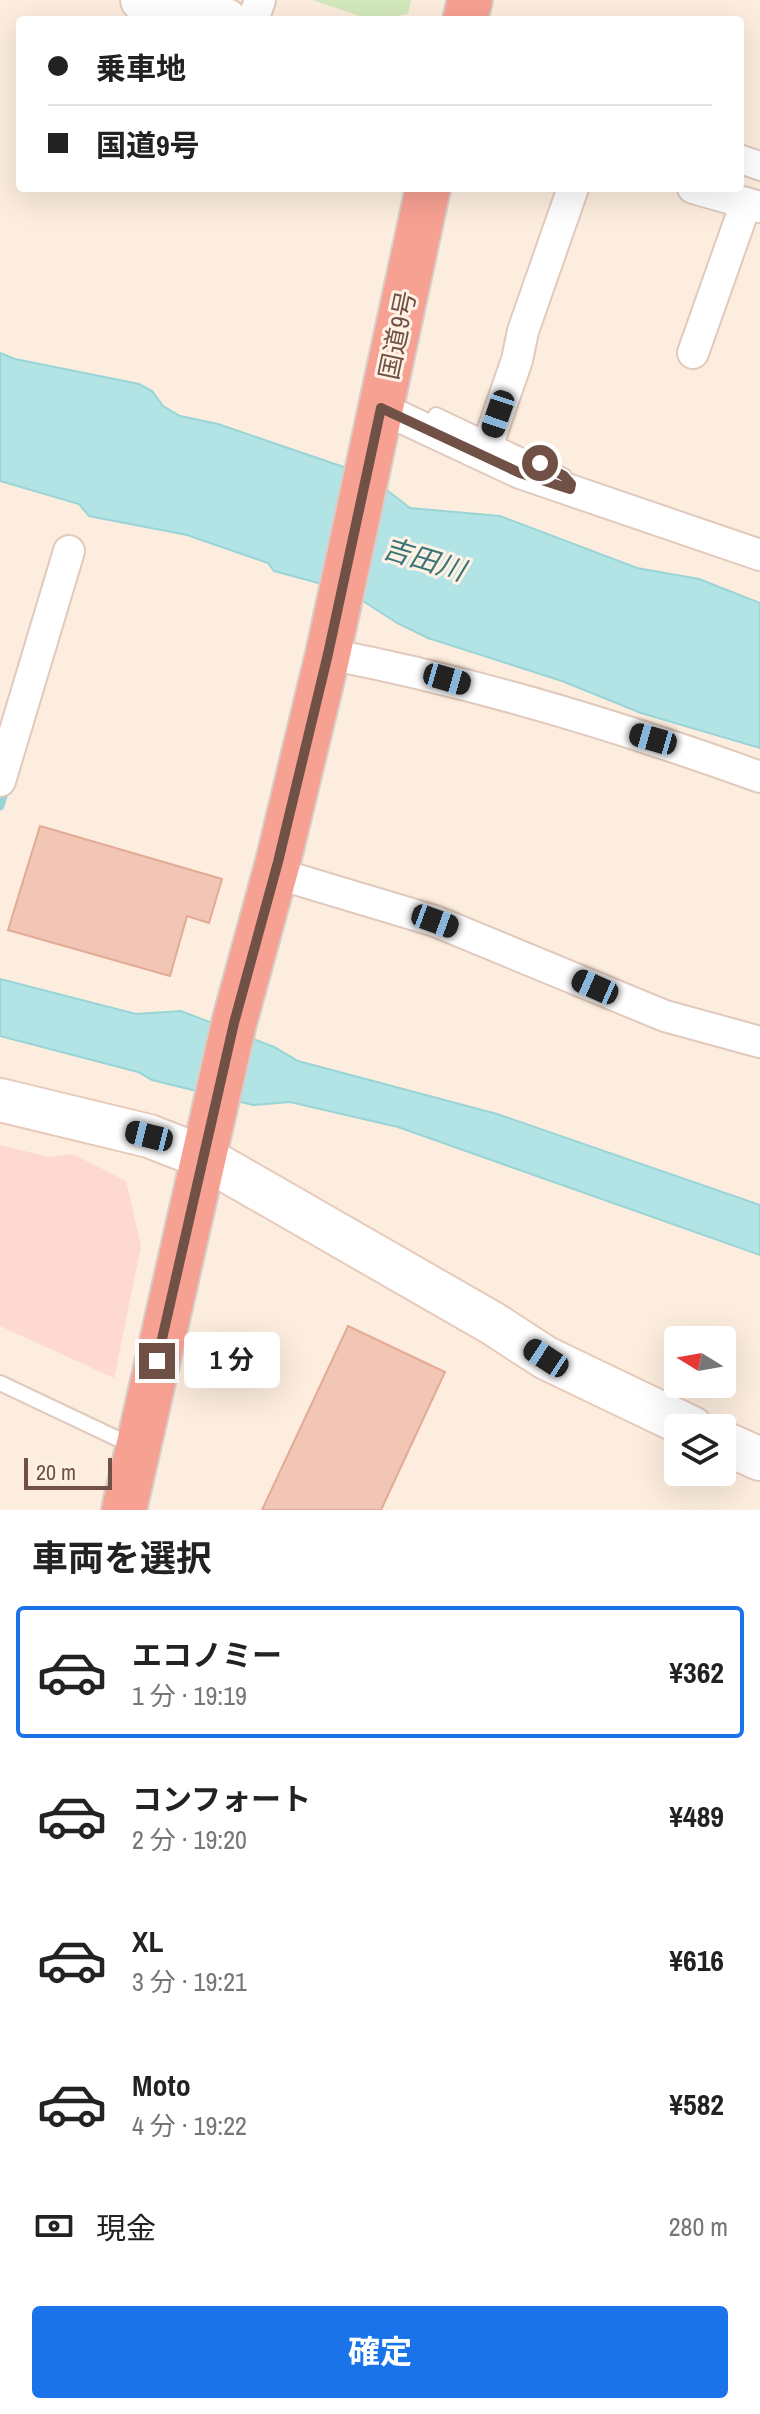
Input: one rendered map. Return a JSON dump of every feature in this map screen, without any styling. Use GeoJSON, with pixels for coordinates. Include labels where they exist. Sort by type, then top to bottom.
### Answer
{"type":"FeatureCollection","features":[{"type":"Feature","properties":{"kind":"highway","name":"国道9号"},"geometry":{"type":"LineString","coordinates":[[124,1510],[234,1023],[275,873],[330,642],[427,192]]}},
{"type":"Feature","properties":{"kind":"street"},"geometry":{"type":"LineString","coordinates":[[142,0],[209,16]]}},
{"type":"Feature","properties":{"kind":"street"},"geometry":{"type":"LineString","coordinates":[[489,441],[572,192]]}},
{"type":"Feature","properties":{"kind":"street"},"geometry":{"type":"LineString","coordinates":[[693,353],[753,205],[707,192]]}},
{"type":"Feature","properties":{"kind":"street"},"geometry":{"type":"LineString","coordinates":[[380,414],[520,473],[760,555]]}},
{"type":"Feature","properties":{"kind":"street"},"geometry":{"type":"LineString","coordinates":[[0,781],[69,551]]}},
{"type":"Feature","properties":{"kind":"street"},"geometry":{"type":"LineString","coordinates":[[330,642],[653,739],[760,777]]}},
{"type":"Feature","properties":{"kind":"street"},"geometry":{"type":"LineString","coordinates":[[275,873],[435,921],[665,1016],[760,1042]]}},
{"type":"Feature","properties":{"kind":"street"},"geometry":{"type":"LineString","coordinates":[[0,1100],[149,1136],[203,1157],[492,1323],[546,1358],[664,1415]]}},
{"type":"Feature","properties":{"kind":"street"},"geometry":{"type":"LineString","coordinates":[[736,1448],[760,1459]]}},
{"type":"Feature","properties":{"kind":"lane"},"geometry":{"type":"LineString","coordinates":[[436,415],[557,472],[569,480],[570,489]]}},
{"type":"Feature","properties":{"kind":"lane"},"geometry":{"type":"LineString","coordinates":[[0,1383],[138,1448]]}},
{"type":"Feature","properties":{"kind":"shaded area"},"geometry":{"type":"Polygon","coordinates":[[[0,1145],[49,1157],[73,1154],[126,1181],[141,1246],[114,1378],[0,1326],[0,1145]]]}},
{"type":"Feature","properties":{"kind":"green space"},"geometry":{"type":"Polygon","coordinates":[[[313,0],[411,0],[408,14],[359,16],[313,0]]]}},
{"type":"Feature","properties":{"kind":"water"},"geometry":{"type":"Polygon","coordinates":[[[0,353],[15,359],[139,384],[152,391],[163,406],[180,416],[218,424],[364,474],[337,588],[274,571],[268,563],[187,535],[89,516],[79,504],[0,481],[0,353]]]}},
{"type":"Feature","properties":{"kind":"water","name":"吉田川"},"geometry":{"type":"Polygon","coordinates":[[[370,477],[410,508],[500,516],[637,568],[699,579],[760,603],[760,748],[641,713],[562,681],[428,638],[397,623],[346,590],[370,477]]]}},
{"type":"Feature","properties":{"kind":"water"},"geometry":{"type":"Polygon","coordinates":[[[0,979],[136,1014],[181,1011],[274,1047],[298,1061],[497,1114],[760,1205],[760,1255],[398,1127],[290,1102],[253,1105],[152,1080],[138,1072],[0,1036],[0,979]]]}},
{"type":"Feature","properties":{"kind":"building"},"geometry":{"type":"Polygon","coordinates":[[[40,826],[222,879],[209,923],[187,916],[170,976],[8,930],[40,826]]]}},
{"type":"Feature","properties":{"kind":"building"},"geometry":{"type":"Polygon","coordinates":[[[348,1326],[445,1372],[381,1510],[262,1510],[348,1326]]]}},
{"type":"Feature","properties":{"kind":"waterway"},"geometry":{"type":"LineString","coordinates":[[0,806],[6,786]]}},
{"type":"Feature","properties":{"kind":"route"},"geometry":{"type":"LineString","coordinates":[[157,1361],[234,1023],[278,862],[328,654],[381,408],[520,473],[570,489],[569,480],[540,463]]}}]}
